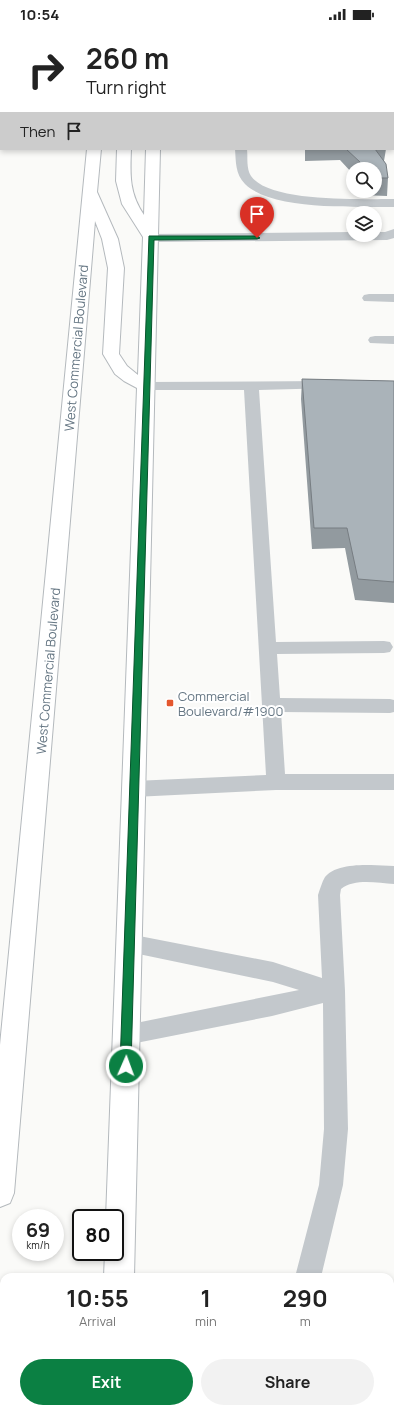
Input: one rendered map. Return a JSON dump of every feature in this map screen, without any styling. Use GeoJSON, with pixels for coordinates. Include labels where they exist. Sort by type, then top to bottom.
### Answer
{"type":"FeatureCollection","features":[{"type":"Feature","properties":{"kind":"highway","name":"West Commercial Boulevard"},"geometry":{"type":"LineString","coordinates":[[0,1193],[94,150]]}},
{"type":"Feature","properties":{"kind":"highway"},"geometry":{"type":"LineString","coordinates":[[124,150],[123,181],[129,204],[151,238]]}},
{"type":"Feature","properties":{"kind":"highway"},"geometry":{"type":"LineString","coordinates":[[119,1273],[153,150]]}},
{"type":"Feature","properties":{"kind":"highway"},"geometry":{"type":"LineString","coordinates":[[90,190],[110,239],[116,268],[111,354],[112,359],[122,372],[147,386]]}},
{"type":"Feature","properties":{"kind":"lane"},"geometry":{"type":"LineString","coordinates":[[241,150],[242,171],[248,180],[261,190],[287,197],[309,200],[394,203]]}},
{"type":"Feature","properties":{"kind":"lane"},"geometry":{"type":"LineString","coordinates":[[151,238],[387,236],[394,233]]}},
{"type":"Feature","properties":{"kind":"lane"},"geometry":{"type":"LineString","coordinates":[[369,298],[394,298]]}},
{"type":"Feature","properties":{"kind":"lane"},"geometry":{"type":"LineString","coordinates":[[376,340],[394,340]]}},
{"type":"Feature","properties":{"kind":"lane"},"geometry":{"type":"LineString","coordinates":[[147,386],[338,385]]}},
{"type":"Feature","properties":{"kind":"lane"},"geometry":{"type":"LineString","coordinates":[[251,386],[276,782]]}},
{"type":"Feature","properties":{"kind":"lane"},"geometry":{"type":"LineString","coordinates":[[267,648],[384,648]]}},
{"type":"Feature","properties":{"kind":"lane"},"geometry":{"type":"LineString","coordinates":[[271,705],[390,706]]}},
{"type":"Feature","properties":{"kind":"lane"},"geometry":{"type":"LineString","coordinates":[[134,789],[276,782],[394,782]]}},
{"type":"Feature","properties":{"kind":"lane"},"geometry":{"type":"LineString","coordinates":[[309,1273],[331,1185],[336,1129],[334,991],[329,895],[332,884],[340,878],[352,874],[394,875]]}},
{"type":"Feature","properties":{"kind":"lane"},"geometry":{"type":"LineString","coordinates":[[129,943],[273,972],[334,991]]}},
{"type":"Feature","properties":{"kind":"lane"},"geometry":{"type":"LineString","coordinates":[[126,1036],[272,1006],[334,991]]}},
{"type":"Feature","properties":{"kind":"building"},"geometry":{"type":"Polygon","coordinates":[[[347,150],[376,150],[386,164],[388,178],[382,178],[382,162],[360,162],[347,150]]]}},
{"type":"Feature","properties":{"kind":"building"},"geometry":{"type":"Polygon","coordinates":[[[302,379],[394,381],[394,582],[358,579],[347,528],[314,528],[302,379]]]}},
{"type":"Feature","properties":{"kind":"place","name":"Commercial Boulevard/#1900"},"geometry":{"type":"Point","coordinates":[170,703]}},
{"type":"Feature","properties":{"kind":"route"},"geometry":{"type":"LineString","coordinates":[[126,1066],[151,238],[257,238]]}}]}
